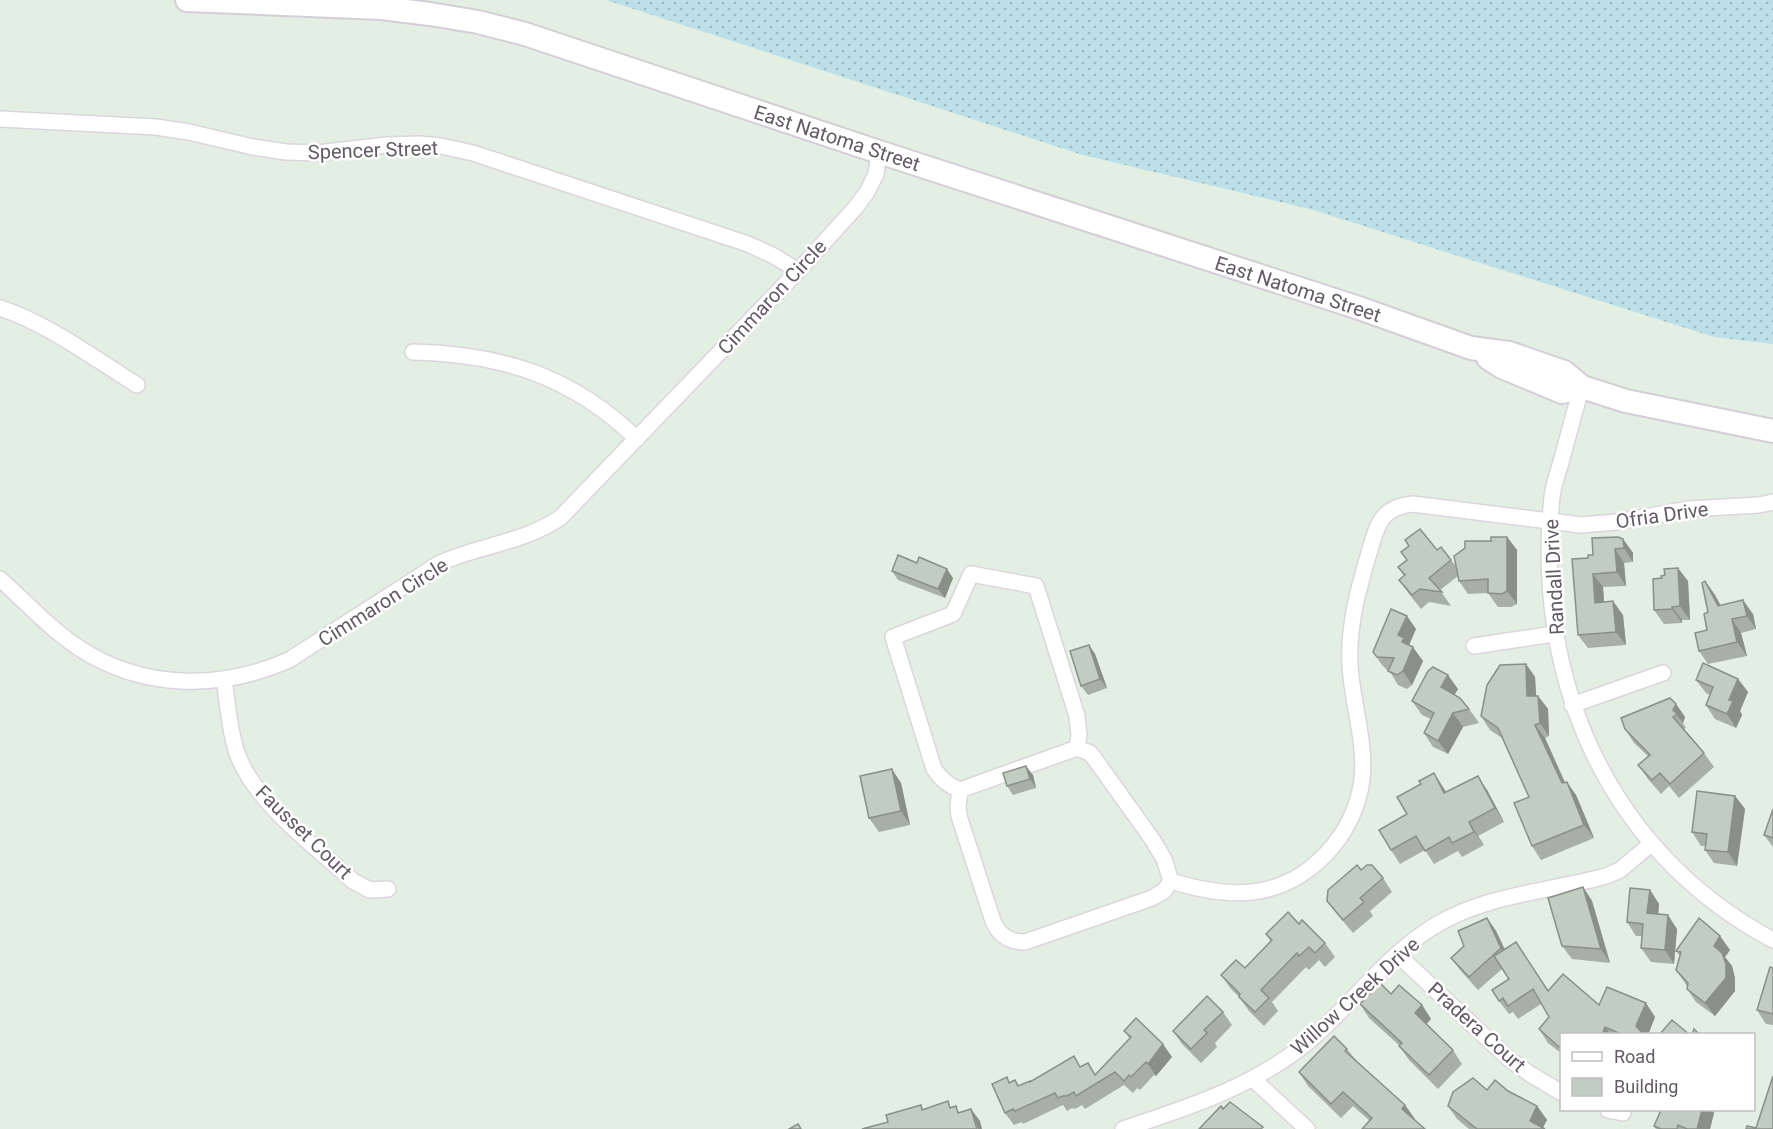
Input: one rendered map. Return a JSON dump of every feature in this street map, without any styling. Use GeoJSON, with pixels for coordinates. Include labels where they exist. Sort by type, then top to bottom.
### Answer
{"type":"FeatureCollection","features":[{"type":"Feature","properties":{"kind":"main road","name":"East Natoma Street"},"geometry":{"type":"LineString","coordinates":[[188,0],[381,8],[478,22],[525,34],[1359,308],[1471,348],[1509,353],[1564,372],[1582,387],[1626,401],[1773,431]]}},
{"type":"Feature","properties":{"kind":"street","name":"Spencer Street"},"geometry":{"type":"LineString","coordinates":[[0,119],[156,127],[286,152],[318,153],[386,145],[441,146],[473,153],[748,244],[798,271]]}},
{"type":"Feature","properties":{"kind":"street","name":"Cimmaron Circle"},"geometry":{"type":"LineString","coordinates":[[0,579],[62,635],[99,659],[140,675],[161,680],[194,682],[224,680],[269,669],[289,660],[440,563],[467,552],[523,537],[551,524],[572,506],[798,271],[867,192],[876,174],[879,152]]}},
{"type":"Feature","properties":{"kind":"street"},"geometry":{"type":"LineString","coordinates":[[0,308],[39,325],[137,385]]}},
{"type":"Feature","properties":{"kind":"street"},"geometry":{"type":"LineString","coordinates":[[413,352],[478,356],[541,375],[590,400],[617,419],[637,439]]}},
{"type":"Feature","properties":{"kind":"street","name":"Randall Drive"},"geometry":{"type":"LineString","coordinates":[[1582,387],[1552,494],[1550,521],[1550,596],[1554,634],[1572,705],[1588,744],[1608,783],[1624,808],[1652,843],[1676,869],[1709,898],[1745,924],[1773,940]]}},
{"type":"Feature","properties":{"kind":"street","name":"Ofria Drive"},"geometry":{"type":"LineString","coordinates":[[1171,881],[1232,892],[1253,892],[1270,888],[1300,875],[1314,865],[1342,834],[1353,811],[1362,778],[1362,753],[1350,666],[1354,608],[1377,526],[1390,510],[1401,505],[1413,504],[1581,525],[1617,522],[1689,509],[1759,505],[1773,502]]}},
{"type":"Feature","properties":{"kind":"street"},"geometry":{"type":"LineString","coordinates":[[960,790],[942,779],[934,769],[893,637],[954,614],[970,574],[1036,586],[1077,716],[1079,735],[1077,748]]}},
{"type":"Feature","properties":{"kind":"street"},"geometry":{"type":"LineString","coordinates":[[1474,646],[1554,634]]}},
{"type":"Feature","properties":{"kind":"street"},"geometry":{"type":"LineString","coordinates":[[1572,705],[1663,674]]}},
{"type":"Feature","properties":{"kind":"street","name":"Fausset Court"},"geometry":{"type":"LineString","coordinates":[[224,680],[233,740],[243,768],[259,793],[353,881],[370,890],[388,889]]}},
{"type":"Feature","properties":{"kind":"street"},"geometry":{"type":"LineString","coordinates":[[1077,748],[1090,753],[1152,839],[1164,859],[1171,881],[1164,891],[1152,898],[1024,942],[1006,939],[998,931],[993,921],[962,826],[958,806],[960,790],[1077,748]]}},
{"type":"Feature","properties":{"kind":"street","name":"Willow Creek Drive"},"geometry":{"type":"LineString","coordinates":[[1124,1129],[1211,1099],[1253,1079],[1307,1042],[1397,954],[1434,926],[1456,914],[1505,897],[1606,876],[1620,870],[1652,843]]}},
{"type":"Feature","properties":{"kind":"street","name":"Pradera Court"},"geometry":{"type":"LineString","coordinates":[[1397,954],[1509,1059],[1560,1092]]}},
{"type":"Feature","properties":{"kind":"street"},"geometry":{"type":"LineString","coordinates":[[1253,1079],[1307,1129]]}},
{"type":"Feature","properties":{"kind":"street"},"geometry":{"type":"LineString","coordinates":[[1613,1111],[1623,1113]]}},
{"type":"Feature","properties":{"kind":"shaded area"},"geometry":{"type":"Polygon","coordinates":[[[606,0],[1773,0],[1773,344],[1714,337],[1310,209],[1083,155],[606,0]]]}},
{"type":"Feature","properties":{"kind":"building"},"geometry":{"type":"Polygon","coordinates":[[[1420,529],[1437,550],[1441,547],[1451,560],[1429,578],[1442,592],[1420,589],[1412,595],[1399,580],[1405,575],[1398,567],[1407,560],[1401,552],[1409,546],[1405,540],[1420,529]]]}},
{"type":"Feature","properties":{"kind":"building"},"geometry":{"type":"Polygon","coordinates":[[[1491,537],[1507,537],[1507,591],[1502,594],[1488,593],[1488,579],[1459,581],[1454,556],[1465,548],[1465,541],[1491,541],[1491,537]]]}},
{"type":"Feature","properties":{"kind":"building"},"geometry":{"type":"Polygon","coordinates":[[[1618,537],[1623,539],[1624,548],[1615,549],[1617,572],[1593,574],[1595,603],[1613,601],[1616,632],[1578,635],[1572,559],[1588,558],[1588,555],[1593,555],[1592,538],[1618,537]]]}},
{"type":"Feature","properties":{"kind":"building"},"geometry":{"type":"Polygon","coordinates":[[[898,555],[917,563],[919,557],[947,569],[938,589],[892,571],[898,555]]]}},
{"type":"Feature","properties":{"kind":"building"},"geometry":{"type":"Polygon","coordinates":[[[1678,568],[1680,606],[1654,610],[1653,579],[1662,578],[1661,576],[1665,575],[1664,569],[1678,568]]]}},
{"type":"Feature","properties":{"kind":"building"},"geometry":{"type":"Polygon","coordinates":[[[1705,581],[1718,606],[1743,600],[1747,616],[1732,619],[1737,642],[1699,651],[1695,633],[1707,630],[1704,614],[1708,612],[1702,583],[1705,581]]]}},
{"type":"Feature","properties":{"kind":"building"},"geometry":{"type":"Polygon","coordinates":[[[1391,609],[1407,616],[1398,635],[1404,638],[1402,642],[1413,647],[1403,671],[1397,675],[1388,671],[1394,658],[1377,657],[1373,652],[1391,609]]]}},
{"type":"Feature","properties":{"kind":"building"},"geometry":{"type":"Polygon","coordinates":[[[1089,645],[1100,679],[1081,686],[1070,651],[1089,645]]]}},
{"type":"Feature","properties":{"kind":"building"},"geometry":{"type":"Polygon","coordinates":[[[1703,663],[1738,679],[1729,700],[1733,701],[1727,714],[1706,705],[1713,687],[1696,680],[1703,663]]]}},
{"type":"Feature","properties":{"kind":"building"},"geometry":{"type":"Polygon","coordinates":[[[1526,664],[1527,696],[1538,696],[1540,723],[1535,725],[1562,783],[1567,782],[1584,825],[1532,846],[1514,803],[1529,797],[1498,728],[1481,716],[1487,685],[1500,665],[1526,664]]]}},
{"type":"Feature","properties":{"kind":"building"},"geometry":{"type":"Polygon","coordinates":[[[1433,667],[1448,675],[1441,687],[1460,698],[1469,709],[1453,713],[1438,741],[1424,733],[1434,713],[1412,701],[1428,671],[1433,667]]]}},
{"type":"Feature","properties":{"kind":"building"},"geometry":{"type":"Polygon","coordinates":[[[1670,698],[1676,704],[1673,710],[1677,714],[1673,717],[1704,753],[1670,784],[1660,773],[1652,780],[1638,765],[1650,755],[1625,729],[1621,718],[1670,698]]]}},
{"type":"Feature","properties":{"kind":"building"},"geometry":{"type":"Polygon","coordinates":[[[1026,766],[1030,779],[1007,786],[1003,773],[1026,766]]]}},
{"type":"Feature","properties":{"kind":"building"},"geometry":{"type":"Polygon","coordinates":[[[892,769],[901,811],[869,818],[860,776],[892,769]]]}},
{"type":"Feature","properties":{"kind":"building"},"geometry":{"type":"Polygon","coordinates":[[[1434,773],[1444,793],[1478,776],[1495,808],[1469,822],[1474,832],[1452,843],[1449,837],[1425,851],[1416,836],[1391,850],[1379,830],[1407,814],[1397,797],[1421,784],[1419,781],[1434,773]]]}},
{"type":"Feature","properties":{"kind":"building"},"geometry":{"type":"Polygon","coordinates":[[[1697,791],[1735,796],[1728,852],[1705,850],[1707,834],[1692,832],[1697,791]]]}},
{"type":"Feature","properties":{"kind":"building"},"geometry":{"type":"Polygon","coordinates":[[[1773,809],[1773,838],[1764,835],[1773,809]]]}},
{"type":"Feature","properties":{"kind":"building"},"geometry":{"type":"Polygon","coordinates":[[[1357,865],[1361,870],[1367,865],[1372,865],[1383,878],[1360,898],[1364,902],[1343,920],[1327,901],[1328,890],[1357,865]]]}},
{"type":"Feature","properties":{"kind":"building"},"geometry":{"type":"Polygon","coordinates":[[[1583,887],[1601,949],[1562,946],[1548,898],[1583,887]]]}},
{"type":"Feature","properties":{"kind":"building"},"geometry":{"type":"Polygon","coordinates":[[[1630,888],[1650,890],[1647,913],[1668,915],[1665,950],[1641,948],[1643,924],[1627,922],[1630,888]]]}},
{"type":"Feature","properties":{"kind":"building"},"geometry":{"type":"Polygon","coordinates":[[[1288,912],[1299,924],[1302,920],[1325,943],[1315,953],[1309,947],[1299,956],[1297,953],[1261,990],[1269,998],[1255,1012],[1221,975],[1236,960],[1245,968],[1272,940],[1266,934],[1288,912]]]}},
{"type":"Feature","properties":{"kind":"building"},"geometry":{"type":"Polygon","coordinates":[[[1487,918],[1501,948],[1469,977],[1451,958],[1464,946],[1458,931],[1487,918]]]}},
{"type":"Feature","properties":{"kind":"building"},"geometry":{"type":"Polygon","coordinates":[[[1699,918],[1720,936],[1714,946],[1722,953],[1726,964],[1726,978],[1705,1003],[1687,989],[1688,983],[1676,970],[1681,952],[1676,951],[1699,918]]]}},
{"type":"Feature","properties":{"kind":"building"},"geometry":{"type":"Polygon","coordinates":[[[1516,942],[1548,991],[1563,974],[1599,1005],[1607,987],[1646,1003],[1636,1026],[1642,1033],[1618,1033],[1605,1027],[1603,1033],[1560,1033],[1559,1047],[1539,1029],[1549,1017],[1533,989],[1508,1006],[1503,998],[1499,1001],[1492,990],[1509,979],[1494,956],[1516,942]]]}},
{"type":"Feature","properties":{"kind":"building"},"geometry":{"type":"Polygon","coordinates":[[[1770,967],[1773,968],[1773,1014],[1757,1010],[1770,967]]]}},
{"type":"Feature","properties":{"kind":"building"},"geometry":{"type":"Polygon","coordinates":[[[1380,983],[1391,994],[1399,985],[1422,1005],[1415,1013],[1453,1050],[1429,1075],[1399,1046],[1402,1043],[1360,1004],[1380,983]]]}},
{"type":"Feature","properties":{"kind":"building"},"geometry":{"type":"Polygon","coordinates":[[[1207,996],[1223,1012],[1204,1030],[1207,1033],[1191,1049],[1173,1031],[1207,996]]]}},
{"type":"Feature","properties":{"kind":"building"},"geometry":{"type":"Polygon","coordinates":[[[1136,1018],[1163,1044],[1148,1064],[1146,1062],[1131,1077],[1129,1075],[1124,1081],[1115,1072],[1076,1096],[1074,1092],[1058,1098],[1055,1093],[1015,1111],[1013,1109],[1005,1113],[992,1084],[1007,1077],[1009,1083],[1015,1080],[1018,1086],[1030,1082],[1074,1056],[1080,1067],[1088,1063],[1095,1075],[1131,1037],[1124,1031],[1136,1018]]]}},
{"type":"Feature","properties":{"kind":"building"},"geometry":{"type":"Polygon","coordinates":[[[1672,1020],[1688,1033],[1661,1033],[1672,1020]]]}},
{"type":"Feature","properties":{"kind":"building"},"geometry":{"type":"Polygon","coordinates":[[[1334,1036],[1347,1049],[1345,1051],[1405,1105],[1402,1109],[1425,1129],[1362,1129],[1372,1118],[1343,1092],[1331,1104],[1299,1072],[1334,1036]]]}},
{"type":"Feature","properties":{"kind":"building"},"geometry":{"type":"Polygon","coordinates":[[[1773,1076],[1773,1129],[1746,1129],[1747,1126],[1756,1128],[1773,1076]]]}},
{"type":"Feature","properties":{"kind":"building"},"geometry":{"type":"Polygon","coordinates":[[[1473,1078],[1487,1090],[1495,1080],[1508,1091],[1537,1106],[1530,1121],[1545,1129],[1477,1129],[1448,1106],[1453,1092],[1473,1078]]]}},
{"type":"Feature","properties":{"kind":"building"},"geometry":{"type":"Polygon","coordinates":[[[948,1101],[950,1108],[956,1106],[958,1113],[971,1109],[977,1129],[862,1129],[888,1122],[886,1115],[921,1105],[922,1110],[948,1101]]]}},
{"type":"Feature","properties":{"kind":"building"},"geometry":{"type":"Polygon","coordinates":[[[1230,1102],[1263,1127],[1261,1129],[1199,1129],[1221,1106],[1223,1109],[1230,1102]]]}},
{"type":"Feature","properties":{"kind":"building"},"geometry":{"type":"Polygon","coordinates":[[[1661,1111],[1702,1111],[1697,1129],[1687,1129],[1678,1125],[1677,1129],[1661,1129],[1654,1126],[1661,1111]]]}},
{"type":"Feature","properties":{"kind":"building"},"geometry":{"type":"Polygon","coordinates":[[[798,1124],[801,1129],[789,1129],[798,1124]]]}}]}
